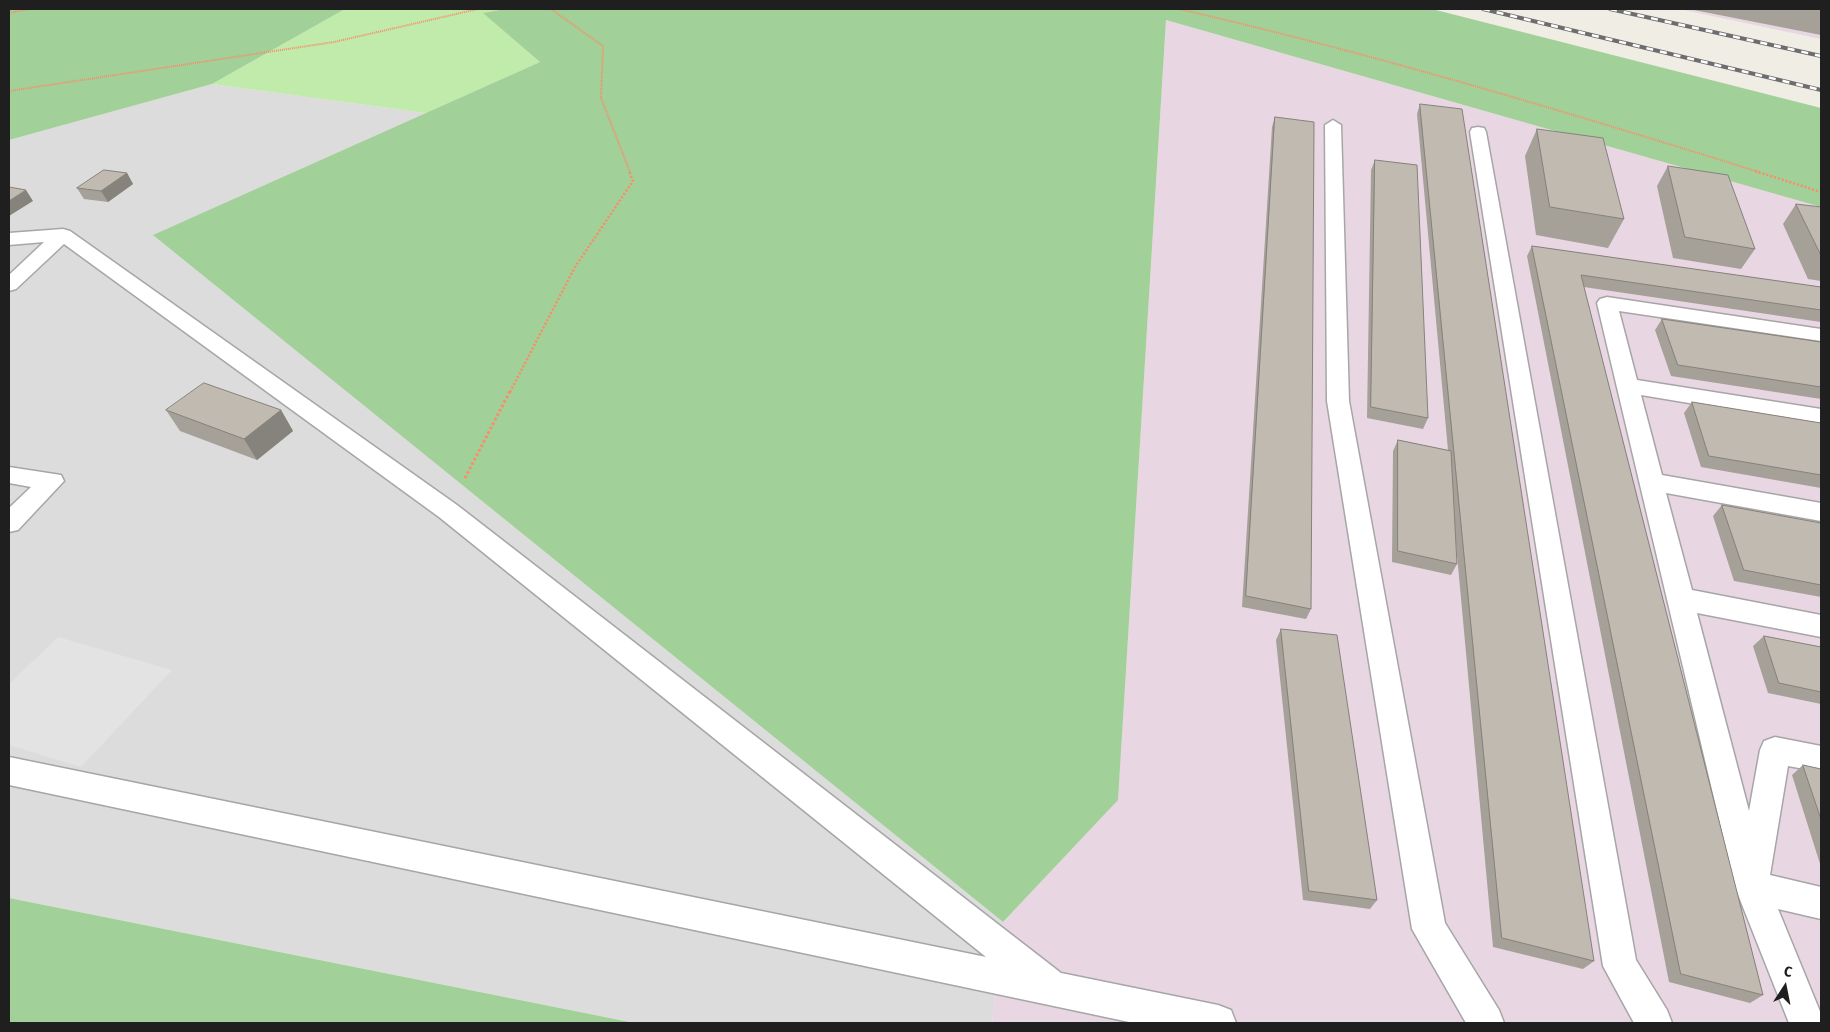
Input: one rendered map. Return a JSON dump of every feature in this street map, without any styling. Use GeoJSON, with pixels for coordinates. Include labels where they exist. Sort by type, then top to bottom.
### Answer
{"type":"FeatureCollection","features":[{"type":"Feature","properties":{"kind":"lane"},"geometry":{"type":"LineString","coordinates":[[1333,125],[1338,401],[1429,929],[1486,1023]]}},
{"type":"Feature","properties":{"kind":"lane"},"geometry":{"type":"LineString","coordinates":[[1478,132],[1620,966],[1654,1023]]}},
{"type":"Feature","properties":{"kind":"lane"},"geometry":{"type":"LineString","coordinates":[[9,285],[63,235]]}},
{"type":"Feature","properties":{"kind":"lane"},"geometry":{"type":"LineString","coordinates":[[9,239],[63,235],[448,511],[1053,989]]}},
{"type":"Feature","properties":{"kind":"lane"},"geometry":{"type":"LineString","coordinates":[[1807,1023],[1752,887],[1607,303],[1821,335]]}},
{"type":"Feature","properties":{"kind":"lane"},"geometry":{"type":"LineString","coordinates":[[1628,386],[1821,417]]}},
{"type":"Feature","properties":{"kind":"lane"},"geometry":{"type":"LineString","coordinates":[[9,475],[52,481],[9,522]]}},
{"type":"Feature","properties":{"kind":"lane"},"geometry":{"type":"LineString","coordinates":[[1652,482],[1821,512]]}},
{"type":"Feature","properties":{"kind":"lane"},"geometry":{"type":"LineString","coordinates":[[1681,599],[1821,626]]}},
{"type":"Feature","properties":{"kind":"lane"},"geometry":{"type":"LineString","coordinates":[[1752,887],[1775,750],[1821,759]]}},
{"type":"Feature","properties":{"kind":"lane"},"geometry":{"type":"LineString","coordinates":[[9,771],[1218,1023]]}},
{"type":"Feature","properties":{"kind":"lane"},"geometry":{"type":"LineString","coordinates":[[1752,887],[1821,903]]}},
{"type":"Feature","properties":{"kind":"path"},"geometry":{"type":"LineString","coordinates":[[9,13],[30,9]]}},
{"type":"Feature","properties":{"kind":"path"},"geometry":{"type":"LineString","coordinates":[[9,90],[59,81],[334,42],[478,9]]}},
{"type":"Feature","properties":{"kind":"path"},"geometry":{"type":"LineString","coordinates":[[448,511],[575,267],[633,181],[601,98],[603,46],[551,9]]}},
{"type":"Feature","properties":{"kind":"path"},"geometry":{"type":"LineString","coordinates":[[1179,9],[1301,37],[1563,111],[1821,192]]}},
{"type":"Feature","properties":{"kind":"shaded area"},"geometry":{"type":"Polygon","coordinates":[[[1679,9],[1821,9],[1821,39],[1679,9]]]}},
{"type":"Feature","properties":{"kind":"shaded area"},"geometry":{"type":"Polygon","coordinates":[[[1166,20],[1821,207],[1821,1023],[992,1023],[1003,922],[1118,799],[1166,20]]]}},
{"type":"Feature","properties":{"kind":"shaded area"},"geometry":{"type":"Polygon","coordinates":[[[212,84],[426,113],[154,235],[1003,922],[992,1023],[636,1023],[9,898],[9,140],[212,84]]]}},
{"type":"Feature","properties":{"kind":"shaded area"},"geometry":{"type":"Polygon","coordinates":[[[58,637],[172,670],[81,767],[9,745],[9,684],[58,637]]]}},
{"type":"Feature","properties":{"kind":"green space"},"geometry":{"type":"Polygon","coordinates":[[[9,9],[345,9],[212,84],[9,140],[9,9]]]}},
{"type":"Feature","properties":{"kind":"green space"},"geometry":{"type":"Polygon","coordinates":[[[345,9],[505,9],[484,13],[540,62],[426,113],[212,84],[345,9]]]}},
{"type":"Feature","properties":{"kind":"green space"},"geometry":{"type":"Polygon","coordinates":[[[505,9],[1432,9],[1821,108],[1821,207],[1166,20],[1118,800],[1003,922],[153,235],[540,62],[483,13],[505,9]]]}},
{"type":"Feature","properties":{"kind":"green space"},"geometry":{"type":"Polygon","coordinates":[[[9,898],[635,1023],[9,1023],[9,898]]]}},
{"type":"Feature","properties":{"kind":"building"},"geometry":{"type":"Polygon","coordinates":[[[1420,104],[1462,109],[1594,961],[1502,938],[1420,104]]]}},
{"type":"Feature","properties":{"kind":"building"},"geometry":{"type":"Polygon","coordinates":[[[1275,117],[1314,122],[1311,609],[1246,596],[1275,117]]]}},
{"type":"Feature","properties":{"kind":"building"},"geometry":{"type":"Polygon","coordinates":[[[1537,129],[1603,138],[1624,219],[1550,207],[1537,129]]]}},
{"type":"Feature","properties":{"kind":"building"},"geometry":{"type":"Polygon","coordinates":[[[1375,160],[1417,165],[1428,418],[1371,407],[1375,160]]]}},
{"type":"Feature","properties":{"kind":"building"},"geometry":{"type":"Polygon","coordinates":[[[1668,166],[1728,175],[1755,249],[1685,237],[1668,166]]]}},
{"type":"Feature","properties":{"kind":"building"},"geometry":{"type":"Polygon","coordinates":[[[104,170],[127,173],[101,191],[77,188],[104,170]]]}},
{"type":"Feature","properties":{"kind":"building"},"geometry":{"type":"Polygon","coordinates":[[[9,187],[26,190],[9,201],[9,187]]]}},
{"type":"Feature","properties":{"kind":"building"},"geometry":{"type":"Polygon","coordinates":[[[1796,204],[1821,207],[1821,255],[1796,204]]]}},
{"type":"Feature","properties":{"kind":"building"},"geometry":{"type":"Polygon","coordinates":[[[1532,246],[1821,287],[1821,310],[1581,275],[1763,995],[1681,974],[1532,246]]]}},
{"type":"Feature","properties":{"kind":"building"},"geometry":{"type":"Polygon","coordinates":[[[1662,319],[1821,342],[1821,387],[1678,365],[1662,319]]]}},
{"type":"Feature","properties":{"kind":"building"},"geometry":{"type":"Polygon","coordinates":[[[204,383],[281,410],[244,439],[166,410],[204,383]]]}},
{"type":"Feature","properties":{"kind":"building"},"geometry":{"type":"Polygon","coordinates":[[[1692,402],[1821,423],[1821,475],[1709,456],[1692,402]]]}},
{"type":"Feature","properties":{"kind":"building"},"geometry":{"type":"Polygon","coordinates":[[[1398,440],[1451,451],[1457,564],[1398,551],[1398,440]]]}},
{"type":"Feature","properties":{"kind":"building"},"geometry":{"type":"Polygon","coordinates":[[[1722,505],[1821,523],[1821,585],[1744,570],[1722,505]]]}},
{"type":"Feature","properties":{"kind":"building"},"geometry":{"type":"Polygon","coordinates":[[[1281,629],[1337,635],[1377,900],[1309,891],[1281,629]]]}},
{"type":"Feature","properties":{"kind":"building"},"geometry":{"type":"Polygon","coordinates":[[[1764,636],[1821,647],[1821,692],[1779,683],[1764,636]]]}},
{"type":"Feature","properties":{"kind":"building"},"geometry":{"type":"Polygon","coordinates":[[[1803,765],[1821,769],[1821,819],[1803,765]]]}},
{"type":"Feature","properties":{"kind":"railway"},"geometry":{"type":"LineString","coordinates":[[1483,9],[1821,90]]}},
{"type":"Feature","properties":{"kind":"railway"},"geometry":{"type":"LineString","coordinates":[[1610,9],[1821,56]]}}]}
